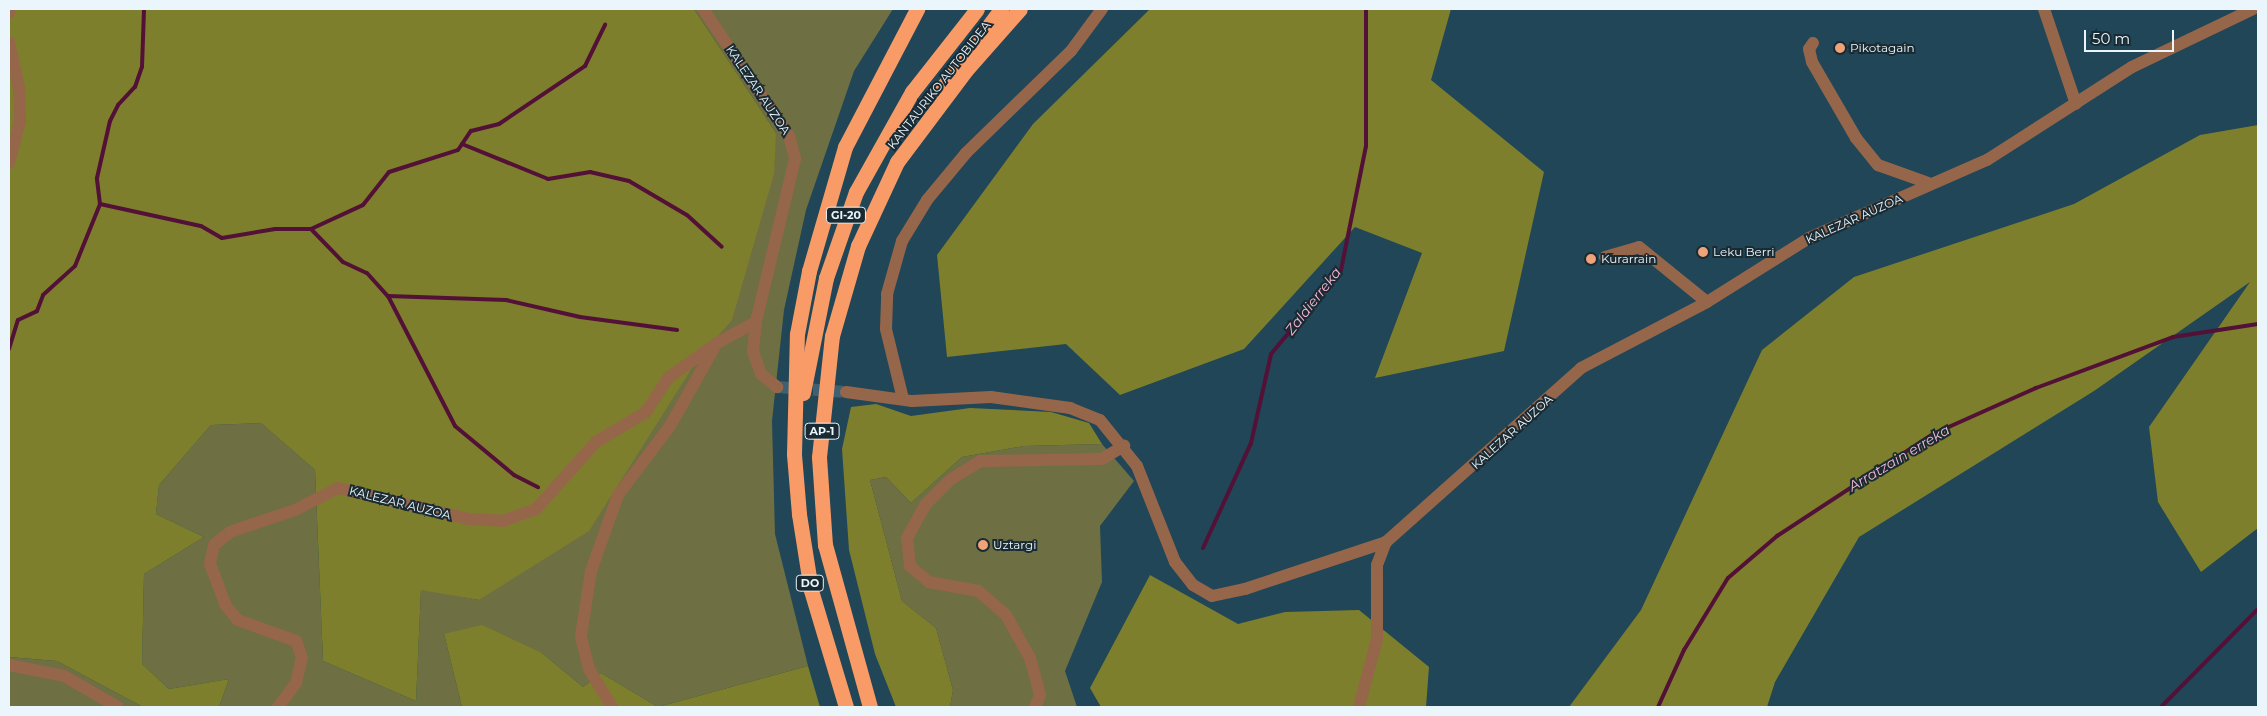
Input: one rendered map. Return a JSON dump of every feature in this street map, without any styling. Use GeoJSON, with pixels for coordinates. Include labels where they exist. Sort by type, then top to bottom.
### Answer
{"type":"FeatureCollection","features":[{"type":"Feature","properties":{"kind":"highway","name":"AP-1"},"geometry":{"type":"LineString","coordinates":[[794,454],[797,334],[824,214],[846,147],[916,9]]}},
{"type":"Feature","properties":{"kind":"highway","name":"GI-20"},"geometry":{"type":"LineString","coordinates":[[794,454],[812,337],[845,219],[889,128],[977,9]]}},
{"type":"Feature","properties":{"kind":"highway"},"geometry":{"type":"LineString","coordinates":[[898,162],[959,60],[1001,9]]}},
{"type":"Feature","properties":{"kind":"highway","name":"KANTAURIKO AUTOBIDEA"},"geometry":{"type":"LineString","coordinates":[[870,707],[843,623],[824,545],[819,457],[832,336],[858,246],[898,162],[966,70],[1020,9]]}},
{"type":"Feature","properties":{"kind":"highway","name":"DO"},"geometry":{"type":"LineString","coordinates":[[794,454],[811,590],[846,707]]}},
{"type":"Feature","properties":{"kind":"street"},"geometry":{"type":"LineString","coordinates":[[9,13],[10,9]]}},
{"type":"Feature","properties":{"kind":"street","name":"KALEZAR AUZOA"},"geometry":{"type":"LineString","coordinates":[[703,9],[789,136],[795,159],[756,322],[754,351],[761,374],[777,387]]}},
{"type":"Feature","properties":{"kind":"street"},"geometry":{"type":"LineString","coordinates":[[903,399],[886,329],[887,294],[902,242],[927,200],[966,153],[1071,51],[1102,9]]}},
{"type":"Feature","properties":{"kind":"street"},"geometry":{"type":"LineString","coordinates":[[2044,9],[2076,104]]}},
{"type":"Feature","properties":{"kind":"street","name":"KALEZAR AUZOA"},"geometry":{"type":"LineString","coordinates":[[846,392],[903,399],[991,398],[1070,408],[1100,420],[1124,446],[1148,488],[1175,562],[1193,585],[1212,596],[1386,542],[1581,368],[1707,302],[1810,238],[1987,160],[2147,59],[2253,9]]}},
{"type":"Feature","properties":{"kind":"street"},"geometry":{"type":"LineString","coordinates":[[9,42],[19,88],[20,121],[9,163]]}},
{"type":"Feature","properties":{"kind":"street"},"geometry":{"type":"LineString","coordinates":[[1813,43],[1809,49],[1812,62],[1878,165],[1931,184]]}},
{"type":"Feature","properties":{"kind":"street"},"geometry":{"type":"LineString","coordinates":[[1605,258],[1639,247],[1707,302]]}},
{"type":"Feature","properties":{"kind":"street","name":"KALEZAR AUZOA"},"geometry":{"type":"LineString","coordinates":[[278,707],[296,683],[302,658],[296,641],[238,620],[226,606],[210,564],[214,545],[230,532],[295,510],[338,488],[469,519],[503,521],[536,509],[596,442],[646,412],[668,378],[717,343],[756,322]]}},
{"type":"Feature","properties":{"kind":"street"},"geometry":{"type":"LineString","coordinates":[[612,707],[589,669],[581,636],[591,571],[618,496],[670,426],[717,343]]}},
{"type":"Feature","properties":{"kind":"street"},"geometry":{"type":"LineString","coordinates":[[1035,707],[1040,695],[1030,658],[1006,615],[978,591],[929,582],[910,566],[907,538],[925,505],[950,480],[980,460],[1102,458],[1124,446]]}},
{"type":"Feature","properties":{"kind":"street","name":"KALEZAR AUZOA"},"geometry":{"type":"LineString","coordinates":[[1359,707],[1377,639],[1377,565],[1386,542]]}},
{"type":"Feature","properties":{"kind":"street"},"geometry":{"type":"LineString","coordinates":[[9,665],[64,676],[118,707]]}},
{"type":"Feature","properties":{"kind":"green space"},"geometry":{"type":"Polygon","coordinates":[[[694,9],[893,9],[854,71],[806,210],[784,310],[772,421],[775,534],[808,666],[658,707],[601,673],[583,687],[542,653],[444,634],[462,707],[219,707],[229,679],[169,689],[142,664],[144,574],[204,537],[156,514],[159,485],[211,425],[261,423],[315,470],[323,661],[416,701],[421,589],[479,600],[776,133],[694,9]]]}},
{"type":"Feature","properties":{"kind":"green space"},"geometry":{"type":"Polygon","coordinates":[[[1102,444],[1134,481],[1100,526],[1102,582],[1065,671],[1077,707],[950,707],[953,690],[936,628],[902,601],[870,480],[886,477],[911,503],[962,457],[1024,446],[1102,444]]]}},
{"type":"Feature","properties":{"kind":"green space"},"geometry":{"type":"Polygon","coordinates":[[[9,657],[57,661],[143,707],[9,707],[9,657]]]}},
{"type":"Feature","properties":{"kind":"shaded area"},"geometry":{"type":"Polygon","coordinates":[[[9,9],[694,9],[776,133],[774,174],[732,320],[699,357],[589,531],[479,600],[421,590],[416,701],[323,661],[315,470],[261,423],[211,425],[159,485],[156,514],[204,537],[144,574],[142,664],[169,689],[229,679],[219,707],[143,707],[57,661],[9,657],[9,9]]]}},
{"type":"Feature","properties":{"kind":"shaded area"},"geometry":{"type":"Polygon","coordinates":[[[1150,9],[1451,9],[1431,80],[1544,172],[1504,351],[1375,378],[1422,253],[1355,227],[1244,349],[1120,395],[1066,344],[947,357],[937,255],[1033,124],[1150,9]]]}},
{"type":"Feature","properties":{"kind":"shaded area"},"geometry":{"type":"Polygon","coordinates":[[[2258,125],[2258,528],[2201,572],[2158,502],[2149,427],[2250,282],[2094,391],[1859,537],[1775,682],[1767,707],[1569,707],[1641,610],[1762,350],[1854,277],[2074,204],[2200,135],[2258,125]]]}},
{"type":"Feature","properties":{"kind":"shaded area"},"geometry":{"type":"Polygon","coordinates":[[[876,404],[911,416],[970,408],[1051,412],[1089,423],[1102,444],[1024,446],[962,457],[911,503],[886,477],[870,480],[902,601],[936,628],[953,690],[950,707],[896,707],[875,654],[849,550],[842,449],[851,407],[876,404]]]}},
{"type":"Feature","properties":{"kind":"shaded area"},"geometry":{"type":"Polygon","coordinates":[[[1150,575],[1238,624],[1285,612],[1359,610],[1429,667],[1426,707],[1101,707],[1090,688],[1150,575]]]}},
{"type":"Feature","properties":{"kind":"shaded area"},"geometry":{"type":"Polygon","coordinates":[[[482,625],[542,653],[583,687],[601,673],[658,707],[462,707],[444,634],[482,625]]]}},
{"type":"Feature","properties":{"kind":"shaded area"},"geometry":{"type":"Polygon","coordinates":[[[808,666],[820,707],[658,707],[808,666]]]}},
{"type":"Feature","properties":{"kind":"waterway"},"geometry":{"type":"LineString","coordinates":[[9,349],[18,320],[37,311],[43,295],[75,266],[100,204],[97,178],[110,121],[118,105],[135,87],[142,67],[144,9]]}},
{"type":"Feature","properties":{"kind":"waterway","name":"Zaldierreka"},"geometry":{"type":"LineString","coordinates":[[1203,548],[1251,443],[1271,354],[1341,270],[1366,146],[1366,9]]}},
{"type":"Feature","properties":{"kind":"waterway"},"geometry":{"type":"LineString","coordinates":[[100,204],[201,226],[222,238],[275,229],[311,229],[363,205],[389,172],[458,150],[471,131],[499,124],[585,66],[605,25]]}},
{"type":"Feature","properties":{"kind":"waterway"},"geometry":{"type":"LineString","coordinates":[[462,144],[548,179],[590,172],[629,181],[687,215],[722,247]]}},
{"type":"Feature","properties":{"kind":"waterway"},"geometry":{"type":"LineString","coordinates":[[311,229],[343,262],[367,273],[388,296],[455,426],[514,475],[538,487]]}},
{"type":"Feature","properties":{"kind":"waterway"},"geometry":{"type":"LineString","coordinates":[[388,296],[506,300],[580,317],[677,330]]}},
{"type":"Feature","properties":{"kind":"waterway","name":"Arratzain erreka"},"geometry":{"type":"LineString","coordinates":[[1658,707],[1684,650],[1728,578],[1777,536],[1933,434],[2036,388],[2173,337],[2258,324]]}},
{"type":"Feature","properties":{"kind":"waterway","name":"Arratzain erreka"},"geometry":{"type":"LineString","coordinates":[[2161,707],[2258,609]]}},
{"type":"Feature","properties":{"kind":"tunnel"},"geometry":{"type":"LineString","coordinates":[[777,387],[846,392]]}},
{"type":"Feature","properties":{"kind":"place","name":"Pikotagain"},"geometry":{"type":"Point","coordinates":[1840,48]}},
{"type":"Feature","properties":{"kind":"place","name":"Leku Berri"},"geometry":{"type":"Point","coordinates":[1703,252]}},
{"type":"Feature","properties":{"kind":"place","name":"Kurarrain"},"geometry":{"type":"Point","coordinates":[1591,259]}},
{"type":"Feature","properties":{"kind":"place","name":"Uztargi"},"geometry":{"type":"Point","coordinates":[983,545]}}]}
